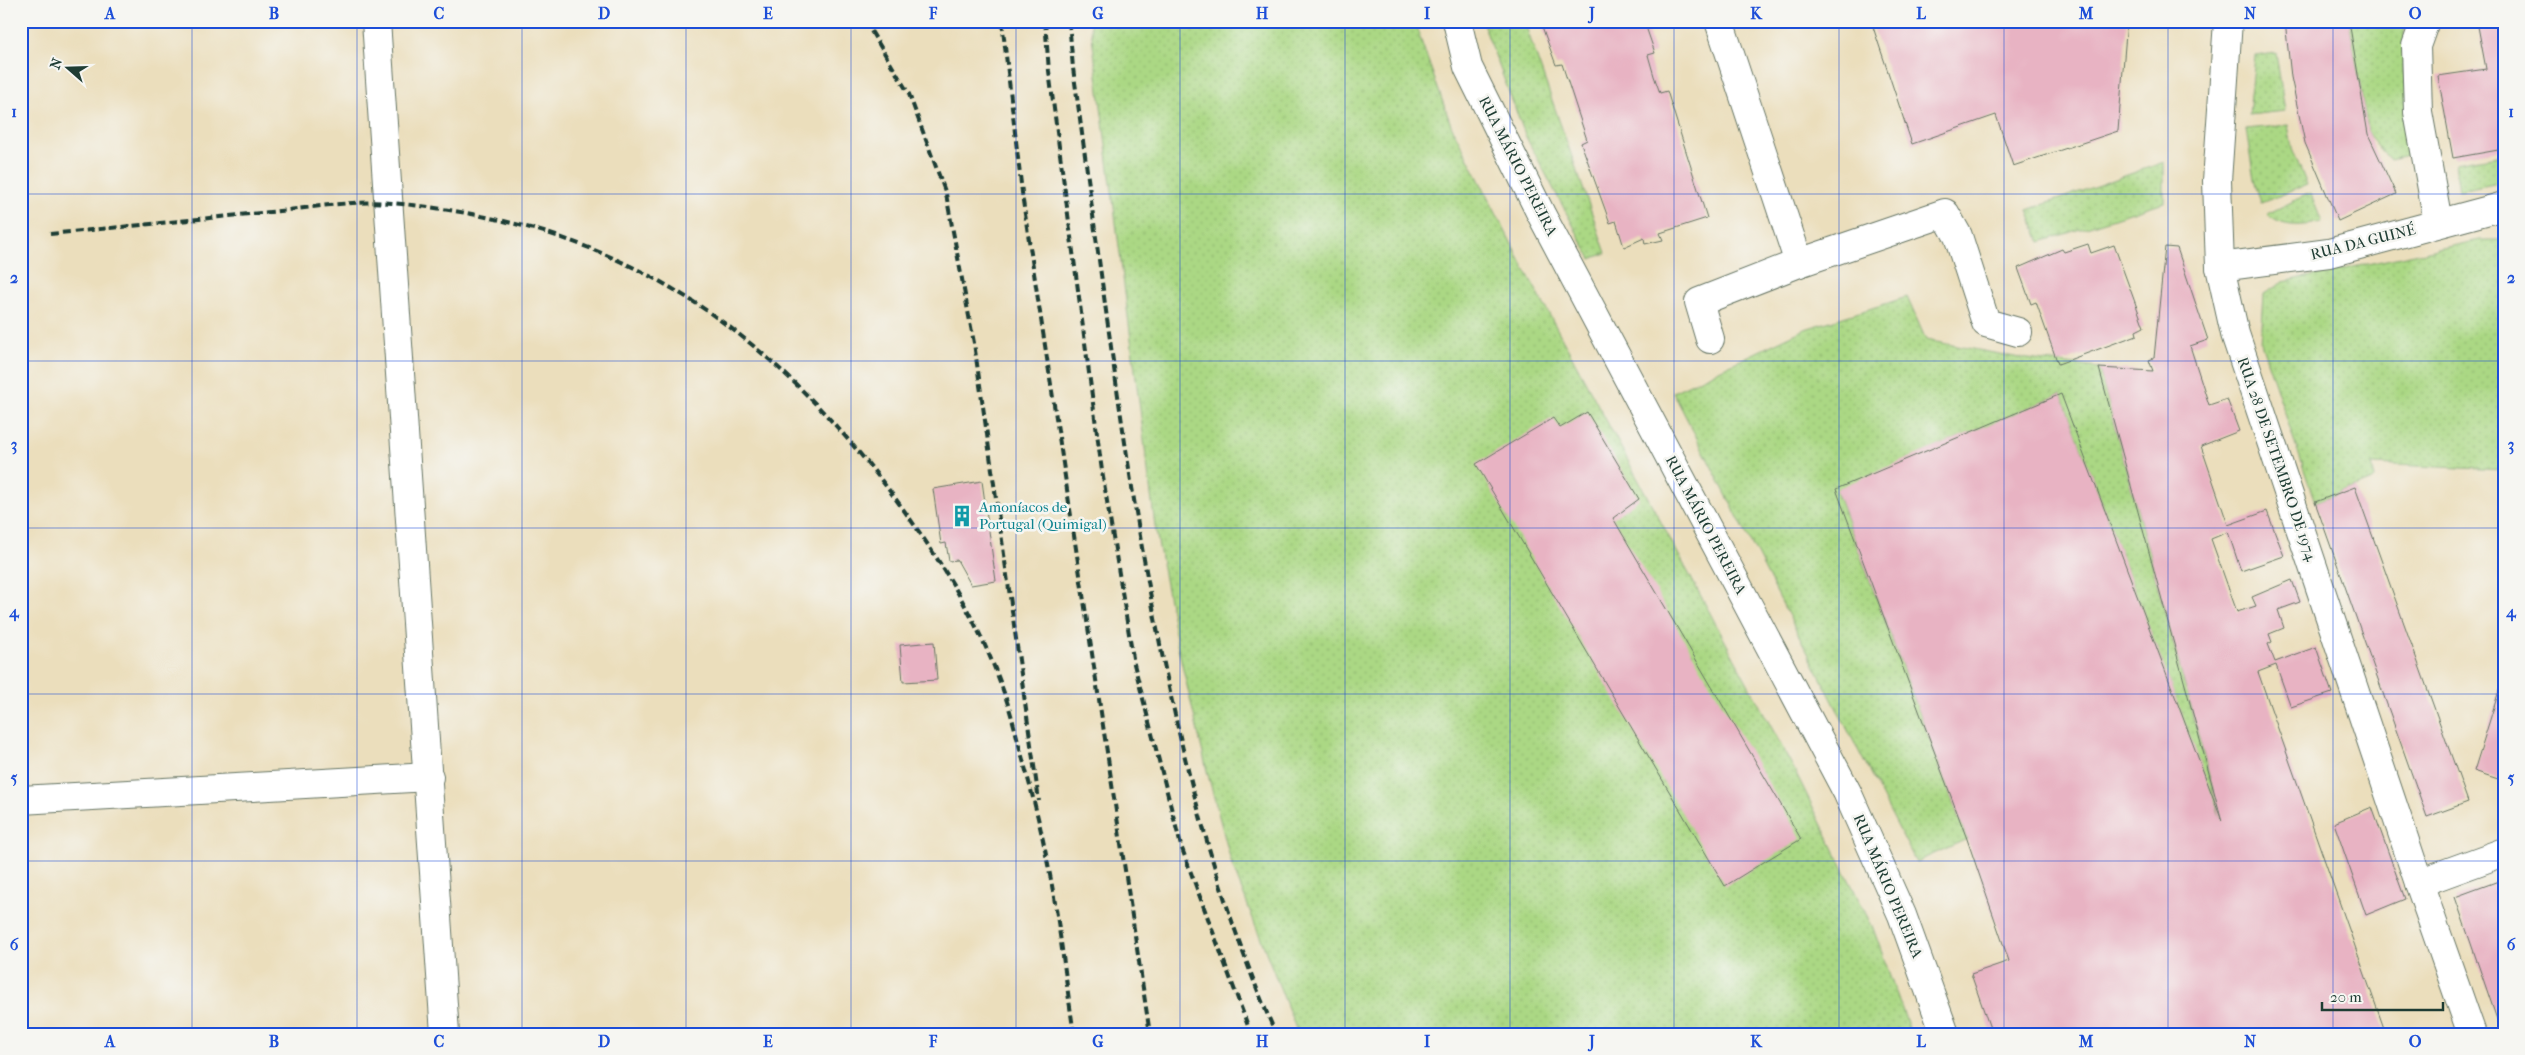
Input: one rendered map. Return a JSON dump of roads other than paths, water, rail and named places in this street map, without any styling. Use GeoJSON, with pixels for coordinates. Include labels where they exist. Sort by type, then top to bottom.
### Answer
{"type":"FeatureCollection","features":[{"type":"Feature","properties":{"kind":"street"},"geometry":{"type":"LineString","coordinates":[[376,21],[429,777],[445,1034]]}},
{"type":"Feature","properties":{"kind":"street","name":"RUA MÁRIO PEREIRA"},"geometry":{"type":"LineString","coordinates":[[1457,21],[1468,67],[1536,206],[1847,792],[1902,915],[1945,1034]]}},
{"type":"Feature","properties":{"kind":"street"},"geometry":{"type":"LineString","coordinates":[[1718,21],[1798,263]]}},
{"type":"Feature","properties":{"kind":"street","name":"RUA 28 DE SETEMBRO DE 1974"},"geometry":{"type":"LineString","coordinates":[[2228,21],[2217,181],[2220,267],[2235,334],[2419,883],[2472,1034]]}},
{"type":"Feature","properties":{"kind":"street"},"geometry":{"type":"LineString","coordinates":[[2425,21],[2416,46],[2418,112],[2438,222]]}},
{"type":"Feature","properties":{"kind":"street","name":"RUA DA GUINÉ"},"geometry":{"type":"LineString","coordinates":[[2220,267],[2329,254],[2438,222],[2504,206]]}},
{"type":"Feature","properties":{"kind":"street"},"geometry":{"type":"LineString","coordinates":[[1710,339],[1700,302],[1798,263],[1945,213],[1958,236],[1986,323],[2018,332]]}},
{"type":"Feature","properties":{"kind":"street"},"geometry":{"type":"LineString","coordinates":[[21,800],[429,777]]}},
{"type":"Feature","properties":{"kind":"street"},"geometry":{"type":"LineString","coordinates":[[2419,883],[2504,852]]}},
{"type":"Feature","properties":{"kind":"railway"},"geometry":{"type":"LineString","coordinates":[[865,21],[909,94],[946,194],[974,343],[1039,801]]}},
{"type":"Feature","properties":{"kind":"railway"},"geometry":{"type":"LineString","coordinates":[[1002,21],[1023,201],[1150,1034]]}},
{"type":"Feature","properties":{"kind":"railway"},"geometry":{"type":"LineString","coordinates":[[1045,21],[1049,71],[1102,471],[1134,664],[1181,846],[1251,1034]]}},
{"type":"Feature","properties":{"kind":"railway"},"geometry":{"type":"LineString","coordinates":[[1069,21],[1073,68],[1125,441],[1145,565],[1168,685],[1213,862],[1253,978],[1276,1034]]}},
{"type":"Feature","properties":{"kind":"railway"},"geometry":{"type":"LineString","coordinates":[[50,234],[377,202],[472,214],[546,233],[614,258],[677,292],[736,332],[792,380],[844,435],[895,498],[942,566],[982,638],[1008,704],[1038,818],[1055,903],[1074,1034]]}},
{"type":"Feature","properties":{"kind":"place","name":"Amoníacos de Portugal (Quimigal)"},"geometry":{"type":"Point","coordinates":[962,516]}}]}
